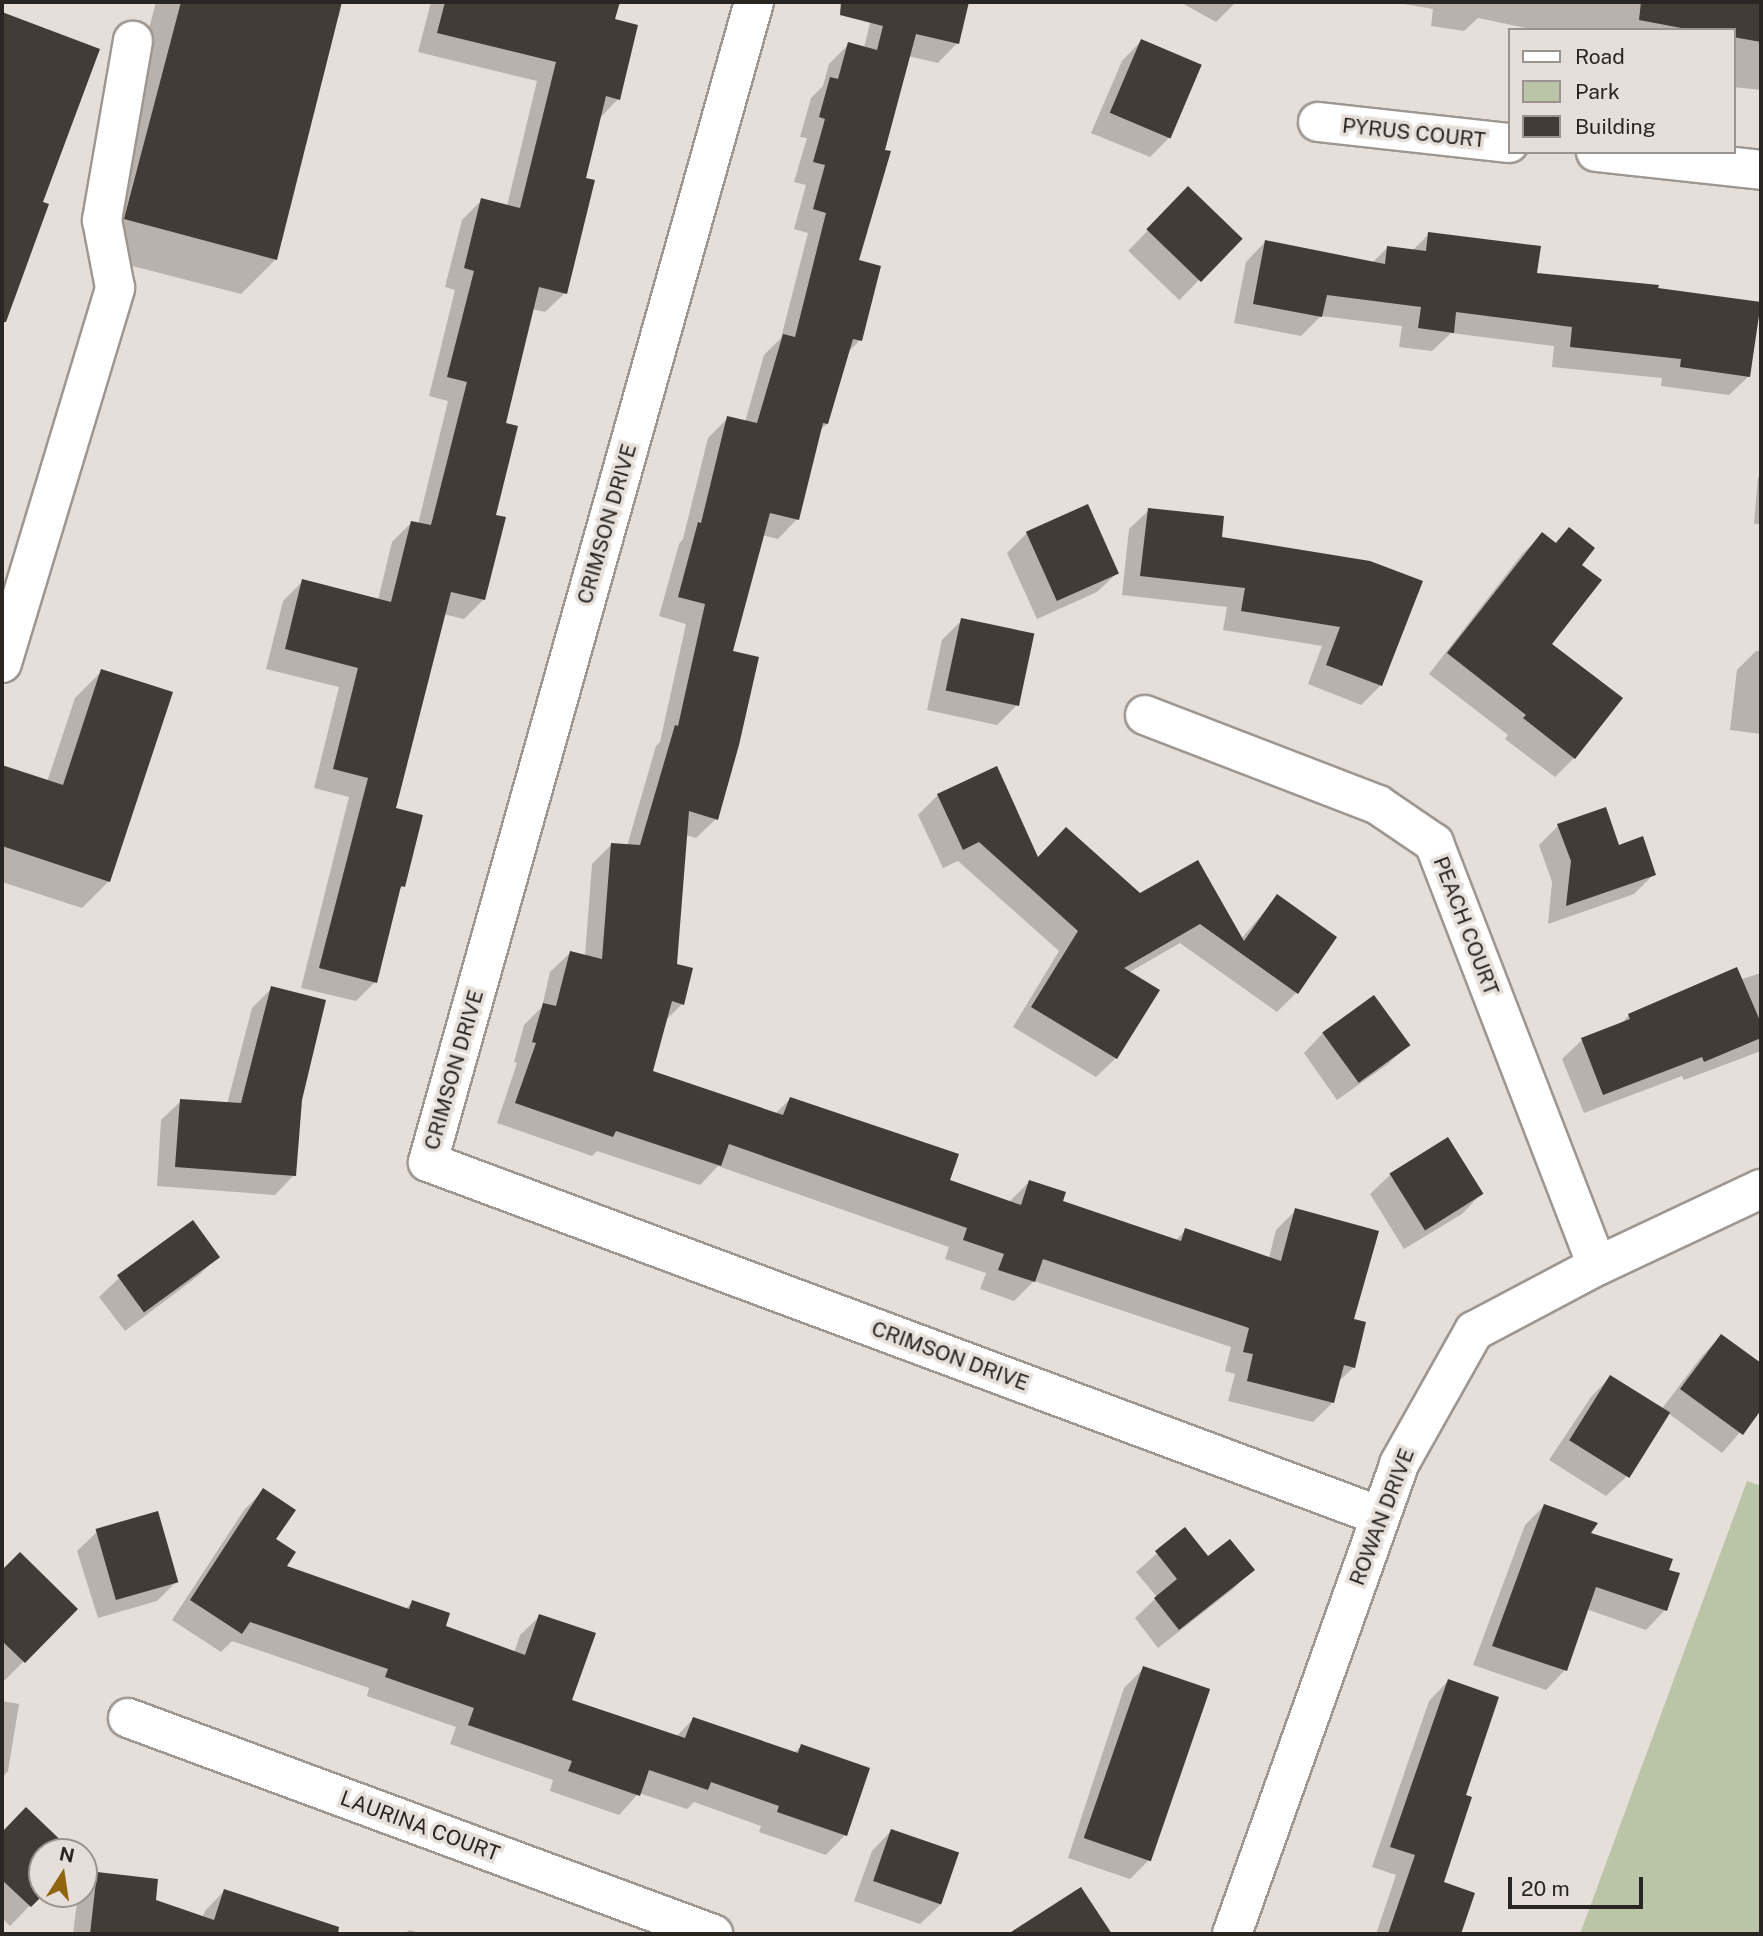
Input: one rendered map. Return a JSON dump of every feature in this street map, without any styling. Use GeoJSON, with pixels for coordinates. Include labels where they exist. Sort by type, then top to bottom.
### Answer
{"type":"FeatureCollection","features":[{"type":"Feature","properties":{"kind":"street","name":"CRIMSON DRIVE"},"geometry":{"type":"LineString","coordinates":[[754,2],[428,1162],[1380,1517]]}},
{"type":"Feature","properties":{"kind":"street"},"geometry":{"type":"LineString","coordinates":[[2,663],[115,288],[102,220],[133,41]]}},
{"type":"Feature","properties":{"kind":"street","name":"PYRUS COURT"},"geometry":{"type":"LineString","coordinates":[[1318,122],[1508,143]]}},
{"type":"Feature","properties":{"kind":"street"},"geometry":{"type":"LineString","coordinates":[[1614,154],[1761,170]]}},
{"type":"Feature","properties":{"kind":"street","name":"PEACH COURT"},"geometry":{"type":"LineString","coordinates":[[1145,715],[1378,805],[1434,843],[1597,1266]]}},
{"type":"Feature","properties":{"kind":"street","name":"ROWAN DRIVE"},"geometry":{"type":"LineString","coordinates":[[1232,1934],[1399,1464],[1474,1331],[1597,1266],[1761,1189]]}},
{"type":"Feature","properties":{"kind":"street","name":"LAURINA COURT"},"geometry":{"type":"LineString","coordinates":[[128,1718],[712,1934]]}},
{"type":"Feature","properties":{"kind":"green space"},"geometry":{"type":"Polygon","coordinates":[[[1747,1481],[1761,1486],[1761,1934],[1580,1934],[1747,1481]]]}},
{"type":"Feature","properties":{"kind":"building"},"geometry":{"type":"Polygon","coordinates":[[[181,2],[342,2],[277,260],[124,219],[181,2]]]}},
{"type":"Feature","properties":{"kind":"building"},"geometry":{"type":"Polygon","coordinates":[[[445,2],[620,2],[615,19],[638,25],[620,100],[606,96],[586,178],[595,180],[567,294],[539,287],[506,423],[518,426],[496,515],[506,517],[485,600],[451,592],[396,808],[423,815],[405,887],[401,886],[377,983],[319,968],[368,778],[333,769],[358,668],[285,649],[302,579],[391,602],[411,521],[431,525],[467,382],[447,377],[474,271],[464,268],[481,198],[520,208],[556,62],[437,33],[445,2]]]}},
{"type":"Feature","properties":{"kind":"building"},"geometry":{"type":"Polygon","coordinates":[[[841,2],[969,2],[959,44],[916,34],[885,150],[891,151],[859,260],[881,266],[862,341],[853,339],[828,424],[823,423],[799,520],[770,513],[733,651],[759,657],[718,820],[689,811],[677,964],[693,968],[684,1005],[672,1001],[653,1071],[783,1115],[790,1097],[959,1154],[950,1180],[1021,1205],[1029,1180],[1066,1192],[1063,1201],[1181,1241],[1185,1228],[1281,1261],[1295,1208],[1379,1231],[1354,1319],[1366,1322],[1355,1368],[1344,1365],[1334,1403],[1247,1381],[1253,1354],[1243,1352],[1249,1328],[1043,1259],[1035,1282],[998,1270],[1004,1254],[963,1240],[967,1228],[729,1144],[721,1166],[616,1131],[613,1137],[515,1103],[536,1043],[532,1042],[543,1003],[556,1006],[570,951],[602,959],[611,843],[640,845],[675,725],[678,726],[705,604],[678,597],[698,522],[701,523],[727,416],[757,423],[783,334],[795,337],[826,213],[813,209],[825,165],[813,162],[825,119],[819,117],[830,77],[838,79],[848,42],[877,50],[883,26],[840,15],[841,2]]]}},
{"type":"Feature","properties":{"kind":"building"},"geometry":{"type":"Polygon","coordinates":[[[1641,2],[1761,2],[1761,42],[1735,37],[1735,28],[1681,28],[1639,20],[1641,2]]]}},
{"type":"Feature","properties":{"kind":"building"},"geometry":{"type":"Polygon","coordinates":[[[2,12],[100,49],[43,202],[49,204],[6,322],[2,322],[2,12]]]}},
{"type":"Feature","properties":{"kind":"building"},"geometry":{"type":"Polygon","coordinates":[[[1141,39],[1202,65],[1170,138],[1110,113],[1141,39]]]}},
{"type":"Feature","properties":{"kind":"building"},"geometry":{"type":"Polygon","coordinates":[[[1188,186],[1243,239],[1201,282],[1146,229],[1188,186]]]}},
{"type":"Feature","properties":{"kind":"building"},"geometry":{"type":"Polygon","coordinates":[[[1428,232],[1541,246],[1537,273],[1659,285],[1658,288],[1761,302],[1750,377],[1680,367],[1681,359],[1570,347],[1572,327],[1456,312],[1454,333],[1418,328],[1421,307],[1327,295],[1322,317],[1253,304],[1265,240],[1385,264],[1387,246],[1426,251],[1428,232]]]}},
{"type":"Feature","properties":{"kind":"building"},"geometry":{"type":"Polygon","coordinates":[[[1088,504],[1119,573],[1057,601],[1026,532],[1088,504]]]}},
{"type":"Feature","properties":{"kind":"building"},"geometry":{"type":"Polygon","coordinates":[[[1148,508],[1224,516],[1222,537],[1370,561],[1423,581],[1382,686],[1326,665],[1340,627],[1241,611],[1245,588],[1140,576],[1148,508]]]}},
{"type":"Feature","properties":{"kind":"building"},"geometry":{"type":"Polygon","coordinates":[[[1569,527],[1595,548],[1582,565],[1602,580],[1552,644],[1623,698],[1575,759],[1523,718],[1526,715],[1447,653],[1542,532],[1556,543],[1569,527]]]}},
{"type":"Feature","properties":{"kind":"building"},"geometry":{"type":"Polygon","coordinates":[[[961,618],[1034,634],[1019,706],[946,690],[961,618]]]}},
{"type":"Feature","properties":{"kind":"building"},"geometry":{"type":"Polygon","coordinates":[[[101,669],[173,692],[110,882],[2,846],[2,765],[63,785],[101,669]]]}},
{"type":"Feature","properties":{"kind":"building"},"geometry":{"type":"Polygon","coordinates":[[[997,766],[1038,857],[1066,827],[1140,893],[1198,860],[1244,941],[1277,894],[1337,937],[1298,994],[1200,924],[1124,968],[1160,990],[1117,1059],[1031,1007],[1078,931],[979,842],[963,850],[937,794],[997,766]]]}},
{"type":"Feature","properties":{"kind":"building"},"geometry":{"type":"Polygon","coordinates":[[[1606,807],[1619,845],[1643,836],[1656,875],[1566,906],[1571,861],[1557,824],[1606,807]]]}},
{"type":"Feature","properties":{"kind":"building"},"geometry":{"type":"Polygon","coordinates":[[[1737,967],[1761,1023],[1761,1038],[1704,1062],[1702,1057],[1603,1095],[1581,1038],[1630,1019],[1628,1014],[1737,967]]]}},
{"type":"Feature","properties":{"kind":"building"},"geometry":{"type":"Polygon","coordinates":[[[271,986],[326,1000],[302,1100],[296,1176],[175,1167],[180,1099],[241,1103],[271,986]]]}},
{"type":"Feature","properties":{"kind":"building"},"geometry":{"type":"Polygon","coordinates":[[[1374,995],[1410,1045],[1359,1083],[1322,1033],[1374,995]]]}},
{"type":"Feature","properties":{"kind":"building"},"geometry":{"type":"Polygon","coordinates":[[[1448,1137],[1484,1194],[1425,1230],[1389,1174],[1448,1137]]]}},
{"type":"Feature","properties":{"kind":"building"},"geometry":{"type":"Polygon","coordinates":[[[193,1220],[220,1257],[144,1312],[117,1275],[193,1220]]]}},
{"type":"Feature","properties":{"kind":"building"},"geometry":{"type":"Polygon","coordinates":[[[1721,1334],[1761,1363],[1761,1410],[1743,1435],[1680,1389],[1721,1334]]]}},
{"type":"Feature","properties":{"kind":"building"},"geometry":{"type":"Polygon","coordinates":[[[1610,1375],[1670,1413],[1629,1478],[1569,1440],[1610,1375]]]}},
{"type":"Feature","properties":{"kind":"building"},"geometry":{"type":"Polygon","coordinates":[[[263,1488],[296,1510],[276,1539],[296,1552],[287,1566],[409,1609],[412,1600],[450,1613],[446,1626],[525,1655],[539,1614],[596,1633],[572,1700],[685,1738],[693,1717],[798,1753],[801,1744],[870,1768],[847,1836],[777,1812],[779,1806],[711,1782],[708,1790],[649,1770],[640,1796],[568,1771],[572,1761],[468,1725],[474,1708],[385,1677],[388,1669],[250,1622],[242,1634],[190,1600],[263,1488]]]}},
{"type":"Feature","properties":{"kind":"building"},"geometry":{"type":"Polygon","coordinates":[[[1544,1504],[1598,1523],[1591,1533],[1673,1559],[1669,1570],[1680,1573],[1667,1611],[1596,1587],[1567,1671],[1492,1646],[1544,1504]]]}},
{"type":"Feature","properties":{"kind":"building"},"geometry":{"type":"Polygon","coordinates":[[[158,1511],[178,1582],[116,1600],[96,1529],[158,1511]]]}},
{"type":"Feature","properties":{"kind":"building"},"geometry":{"type":"Polygon","coordinates":[[[1185,1527],[1208,1556],[1230,1539],[1255,1570],[1179,1630],[1154,1598],[1177,1579],[1155,1551],[1185,1527]]]}},
{"type":"Feature","properties":{"kind":"building"},"geometry":{"type":"Polygon","coordinates":[[[20,1552],[78,1609],[25,1663],[2,1641],[2,1570],[20,1552]]]}},
{"type":"Feature","properties":{"kind":"building"},"geometry":{"type":"Polygon","coordinates":[[[1143,1666],[1210,1689],[1151,1861],[1084,1838],[1143,1666]]]}},
{"type":"Feature","properties":{"kind":"building"},"geometry":{"type":"Polygon","coordinates":[[[1448,1679],[1499,1697],[1466,1795],[1472,1797],[1444,1882],[1475,1893],[1461,1934],[1388,1934],[1415,1855],[1390,1847],[1448,1679]]]}},
{"type":"Feature","properties":{"kind":"building"},"geometry":{"type":"Polygon","coordinates":[[[26,1807],[58,1838],[28,1838],[28,1904],[2,1880],[2,1832],[26,1807]]]}},
{"type":"Feature","properties":{"kind":"building"},"geometry":{"type":"Polygon","coordinates":[[[891,1829],[959,1852],[941,1904],[873,1881],[891,1829]]]}},
{"type":"Feature","properties":{"kind":"building"},"geometry":{"type":"Polygon","coordinates":[[[98,1872],[158,1879],[156,1900],[214,1920],[224,1889],[339,1927],[338,1934],[90,1934],[93,1908],[98,1908],[98,1872]]]}},
{"type":"Feature","properties":{"kind":"building"},"geometry":{"type":"Polygon","coordinates":[[[1081,1887],[1112,1934],[1008,1934],[1081,1887]]]}}]}
